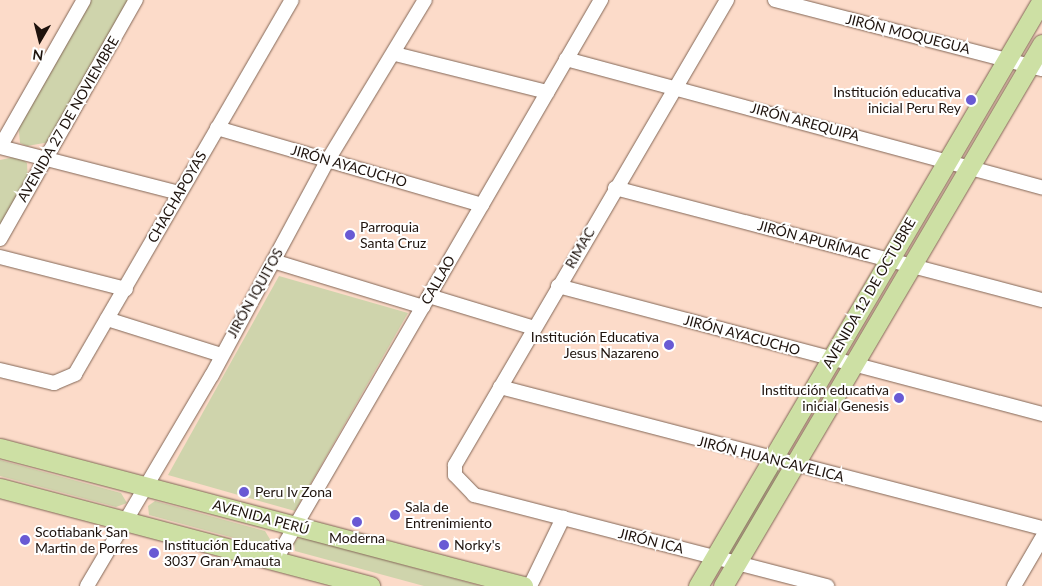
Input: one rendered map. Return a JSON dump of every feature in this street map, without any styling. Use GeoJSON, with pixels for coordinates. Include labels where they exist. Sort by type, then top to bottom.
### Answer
{"type":"FeatureCollection","features":[{"type":"Feature","properties":{"kind":"main road","name":"AVENIDA 12 DE OCTUBRE"},"geometry":{"type":"LineString","coordinates":[[698,586],[1042,0]]}},
{"type":"Feature","properties":{"kind":"main road","name":"AVENIDA 12 DE OCTUBRE"},"geometry":{"type":"LineString","coordinates":[[722,586],[970,168],[1036,67],[1042,44]]}},
{"type":"Feature","properties":{"kind":"main road","name":"AVENIDA PERÚ"},"geometry":{"type":"LineString","coordinates":[[0,448],[523,586]]}},
{"type":"Feature","properties":{"kind":"main road"},"geometry":{"type":"LineString","coordinates":[[0,488],[370,586]]}},
{"type":"Feature","properties":{"kind":"street"},"geometry":{"type":"LineString","coordinates":[[84,0],[0,147],[179,193]]}},
{"type":"Feature","properties":{"kind":"street","name":"AVENIDA 27 DE NOVIEMBRE"},"geometry":{"type":"LineString","coordinates":[[0,239],[136,0]]}},
{"type":"Feature","properties":{"kind":"street","name":"CHACHAPOYAS"},"geometry":{"type":"LineString","coordinates":[[0,370],[54,383],[75,374],[292,0]]}},
{"type":"Feature","properties":{"kind":"street","name":"JIRÓN IQUITOS"},"geometry":{"type":"LineString","coordinates":[[87,586],[221,355],[328,160],[395,54],[425,0]]}},
{"type":"Feature","properties":{"kind":"street","name":"CALLAO"},"geometry":{"type":"LineString","coordinates":[[275,561],[601,0]]}},
{"type":"Feature","properties":{"kind":"street","name":"RIMAC"},"geometry":{"type":"LineString","coordinates":[[474,495],[459,484],[455,464],[673,86],[727,0]]}},
{"type":"Feature","properties":{"kind":"street","name":"JIRÓN MOQUEGUA"},"geometry":{"type":"LineString","coordinates":[[775,0],[1008,58],[1036,67]]}},
{"type":"Feature","properties":{"kind":"street"},"geometry":{"type":"LineString","coordinates":[[395,54],[548,92]]}},
{"type":"Feature","properties":{"kind":"street","name":"JIRÓN AREQUIPA"},"geometry":{"type":"LineString","coordinates":[[566,60],[673,86],[1042,187]]}},
{"type":"Feature","properties":{"kind":"street","name":"JIRÓN AYACUCHO"},"geometry":{"type":"LineString","coordinates":[[217,128],[482,204]]}},
{"type":"Feature","properties":{"kind":"street","name":"JIRÓN APURÍMAC"},"geometry":{"type":"LineString","coordinates":[[615,188],[1042,300]]}},
{"type":"Feature","properties":{"kind":"street"},"geometry":{"type":"LineString","coordinates":[[0,256],[126,289]]}},
{"type":"Feature","properties":{"kind":"street"},"geometry":{"type":"LineString","coordinates":[[273,261],[534,328]]}},
{"type":"Feature","properties":{"kind":"street","name":"JIRÓN AYACUCHO"},"geometry":{"type":"LineString","coordinates":[[558,286],[1042,414]]}},
{"type":"Feature","properties":{"kind":"street"},"geometry":{"type":"LineString","coordinates":[[107,319],[221,355]]}},
{"type":"Feature","properties":{"kind":"street","name":"JIRÓN HUANCAVELICA"},"geometry":{"type":"LineString","coordinates":[[500,387],[1042,528]]}},
{"type":"Feature","properties":{"kind":"street","name":"JIRÓN ICA"},"geometry":{"type":"LineString","coordinates":[[474,495],[827,586]]}},
{"type":"Feature","properties":{"kind":"street"},"geometry":{"type":"LineString","coordinates":[[530,586],[563,518]]}},
{"type":"Feature","properties":{"kind":"street"},"geometry":{"type":"LineString","coordinates":[[1014,586],[1042,538]]}},
{"type":"Feature","properties":{"kind":"green space"},"geometry":{"type":"Polygon","coordinates":[[[88,0],[128,0],[50,142],[27,146],[20,143],[18,121],[88,0]]]}},
{"type":"Feature","properties":{"kind":"green space"},"geometry":{"type":"Polygon","coordinates":[[[19,156],[27,163],[28,182],[0,230],[0,160],[19,156]]]}},
{"type":"Feature","properties":{"kind":"green space"},"geometry":{"type":"Polygon","coordinates":[[[279,276],[408,313],[295,511],[168,475],[279,276]]]}},
{"type":"Feature","properties":{"kind":"green space"},"geometry":{"type":"Polygon","coordinates":[[[0,460],[121,493],[127,503],[116,507],[0,476],[0,460]]]}},
{"type":"Feature","properties":{"kind":"green space"},"geometry":{"type":"Polygon","coordinates":[[[774,468],[788,474],[736,559],[723,556],[774,468]]]}},
{"type":"Feature","properties":{"kind":"green space"},"geometry":{"type":"Polygon","coordinates":[[[155,501],[265,531],[271,541],[260,545],[149,515],[148,506],[155,501]]]}},
{"type":"Feature","properties":{"kind":"green space"},"geometry":{"type":"Polygon","coordinates":[[[301,537],[481,586],[424,586],[295,551],[294,542],[301,537]]]}},
{"type":"Feature","properties":{"kind":"place","name":"Institución educativa inicial Peru Rey"},"geometry":{"type":"Point","coordinates":[971,100]}},
{"type":"Feature","properties":{"kind":"place","name":"Parroquia Santa Cruz"},"geometry":{"type":"Point","coordinates":[350,235]}},
{"type":"Feature","properties":{"kind":"place","name":"Institución Educativa Jesus Nazareno"},"geometry":{"type":"Point","coordinates":[669,345]}},
{"type":"Feature","properties":{"kind":"place","name":"Institución educativa inicial Genesis"},"geometry":{"type":"Point","coordinates":[899,398]}},
{"type":"Feature","properties":{"kind":"place","name":"Peru Iv Zona"},"geometry":{"type":"Point","coordinates":[244,492]}},
{"type":"Feature","properties":{"kind":"place","name":"Sala de Entrenimiento"},"geometry":{"type":"Point","coordinates":[395,515]}},
{"type":"Feature","properties":{"kind":"place","name":"Moderna"},"geometry":{"type":"Point","coordinates":[357,522]}},
{"type":"Feature","properties":{"kind":"place","name":"Scotiabank San Martin de Porres"},"geometry":{"type":"Point","coordinates":[25,540]}},
{"type":"Feature","properties":{"kind":"place","name":"Norky's"},"geometry":{"type":"Point","coordinates":[444,545]}},
{"type":"Feature","properties":{"kind":"place","name":"Institución Educativa 3037 Gran Amauta"},"geometry":{"type":"Point","coordinates":[154,553]}}]}
